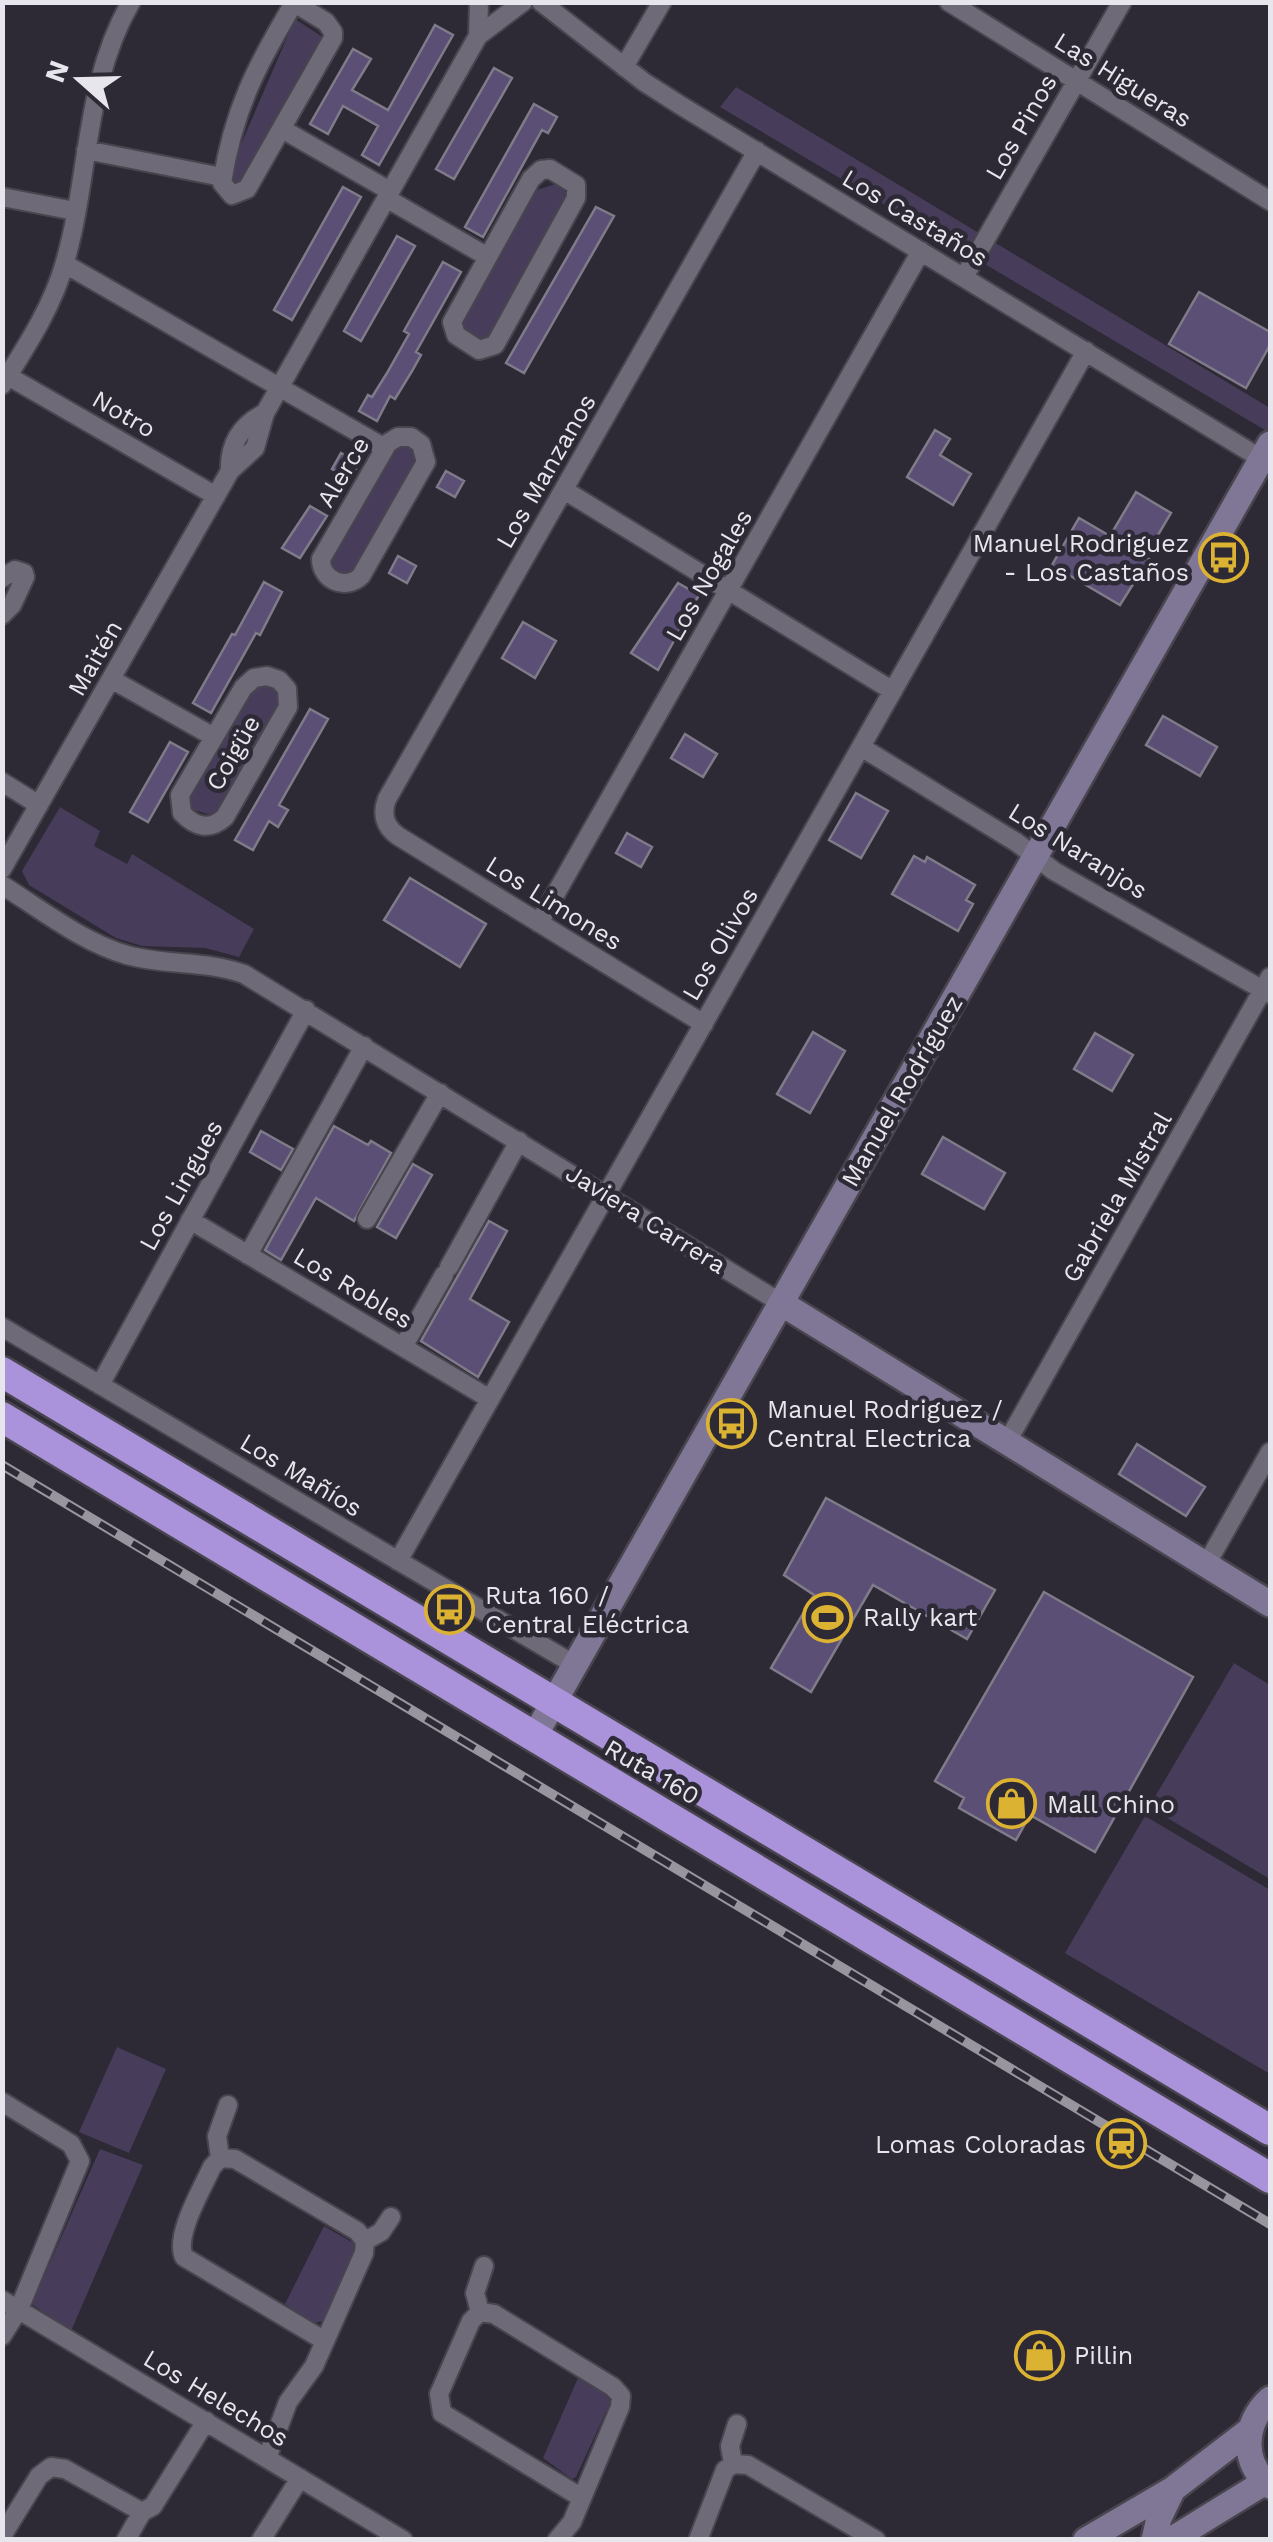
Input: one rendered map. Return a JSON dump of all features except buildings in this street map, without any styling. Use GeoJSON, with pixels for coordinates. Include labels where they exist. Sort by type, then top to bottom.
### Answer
{"type":"FeatureCollection","features":[{"type":"Feature","properties":{"kind":"highway","name":"Ruta 160"},"geometry":{"type":"LineString","coordinates":[[2,1372],[1270,2130]]}},
{"type":"Feature","properties":{"kind":"highway","name":"Ruta 160"},"geometry":{"type":"LineString","coordinates":[[2,1417],[1270,2178]]}},
{"type":"Feature","properties":{"kind":"street"},"geometry":{"type":"LineString","coordinates":[[5,381],[46,310],[64,264],[100,74],[131,2]]}},
{"type":"Feature","properties":{"kind":"street","name":"Maitén"},"geometry":{"type":"LineString","coordinates":[[478,36],[479,2]]}},
{"type":"Feature","properties":{"kind":"street","name":"Maitén"},"geometry":{"type":"LineString","coordinates":[[2,870],[230,471],[255,448],[265,414],[478,36],[523,2]]}},
{"type":"Feature","properties":{"kind":"street","name":"Los Castaños"},"geometry":{"type":"LineString","coordinates":[[542,2],[671,100],[1086,351],[1268,456]]}},
{"type":"Feature","properties":{"kind":"street"},"geometry":{"type":"LineString","coordinates":[[624,67],[662,2]]}},
{"type":"Feature","properties":{"kind":"street","name":"Las Higueras"},"geometry":{"type":"LineString","coordinates":[[950,2],[1270,200]]}},
{"type":"Feature","properties":{"kind":"street","name":"Los Pinos"},"geometry":{"type":"LineString","coordinates":[[964,277],[1122,2]]}},
{"type":"Feature","properties":{"kind":"street"},"geometry":{"type":"LineString","coordinates":[[294,3],[330,26],[334,38],[243,194],[227,192],[222,177],[247,86],[294,3]]}},
{"type":"Feature","properties":{"kind":"street"},"geometry":{"type":"LineString","coordinates":[[282,130],[488,257]]}},
{"type":"Feature","properties":{"kind":"street"},"geometry":{"type":"LineString","coordinates":[[86,150],[222,177]]}},
{"type":"Feature","properties":{"kind":"street","name":"Los Manzanos"},"geometry":{"type":"LineString","coordinates":[[385,819],[388,799],[757,150]]}},
{"type":"Feature","properties":{"kind":"street"},"geometry":{"type":"LineString","coordinates":[[550,169],[576,184],[576,198],[494,345],[479,350],[456,335],[452,322],[488,257],[536,174],[550,169]]}},
{"type":"Feature","properties":{"kind":"street"},"geometry":{"type":"LineString","coordinates":[[2,197],[75,211]]}},
{"type":"Feature","properties":{"kind":"street","name":"Los Nogales"},"geometry":{"type":"LineString","coordinates":[[539,923],[921,251]]}},
{"type":"Feature","properties":{"kind":"street"},"geometry":{"type":"LineString","coordinates":[[64,264],[385,448]]}},
{"type":"Feature","properties":{"kind":"street","name":"Los Olivos"},"geometry":{"type":"LineString","coordinates":[[398,1561],[1086,351]]}},
{"type":"Feature","properties":{"kind":"street","name":"Notro"},"geometry":{"type":"LineString","coordinates":[[5,381],[216,496]]}},
{"type":"Feature","properties":{"kind":"street","name":"Alerce"},"geometry":{"type":"LineString","coordinates":[[398,437],[410,437],[424,449],[426,462],[360,576],[350,584],[340,584],[325,573],[321,559],[385,448],[398,437]]}},
{"type":"Feature","properties":{"kind":"street","name":"Manuel Rodríguez"},"geometry":{"type":"LineString","coordinates":[[534,1738],[1268,456]]}},
{"type":"Feature","properties":{"kind":"street"},"geometry":{"type":"LineString","coordinates":[[564,490],[893,691]]}},
{"type":"Feature","properties":{"kind":"street"},"geometry":{"type":"LineString","coordinates":[[2,578],[15,570],[25,576],[12,605],[2,614]]}},
{"type":"Feature","properties":{"kind":"street","name":"Coigüe"},"geometry":{"type":"LineString","coordinates":[[267,676],[287,689],[288,707],[225,817],[216,825],[204,826],[186,818],[178,801],[214,737],[248,682],[267,676]]}},
{"type":"Feature","properties":{"kind":"street","name":"Coigüe"},"geometry":{"type":"LineString","coordinates":[[111,679],[214,737]]}},
{"type":"Feature","properties":{"kind":"street","name":"Los Naranjos"},"geometry":{"type":"LineString","coordinates":[[860,748],[1054,871],[1268,987]]}},
{"type":"Feature","properties":{"kind":"street"},"geometry":{"type":"LineString","coordinates":[[2,782],[39,805]]}},
{"type":"Feature","properties":{"kind":"street","name":"Los Limones"},"geometry":{"type":"LineString","coordinates":[[385,819],[398,836],[704,1024]]}},
{"type":"Feature","properties":{"kind":"street","name":"Javiera Carrera"},"geometry":{"type":"LineString","coordinates":[[2,886],[108,948],[149,960],[207,963],[244,974],[1270,1604]]}},
{"type":"Feature","properties":{"kind":"street","name":"Gabriela Mistral"},"geometry":{"type":"LineString","coordinates":[[1006,1442],[1268,987]]}},
{"type":"Feature","properties":{"kind":"street","name":"Los Lingues"},"geometry":{"type":"LineString","coordinates":[[100,1384],[306,1010]]}},
{"type":"Feature","properties":{"kind":"street"},"geometry":{"type":"LineString","coordinates":[[248,1255],[364,1046]]}},
{"type":"Feature","properties":{"kind":"street"},"geometry":{"type":"LineString","coordinates":[[367,1220],[440,1092]]}},
{"type":"Feature","properties":{"kind":"street"},"geometry":{"type":"LineString","coordinates":[[403,1348],[519,1141]]}},
{"type":"Feature","properties":{"kind":"street","name":"Los Robles"},"geometry":{"type":"LineString","coordinates":[[190,1220],[490,1399]]}},
{"type":"Feature","properties":{"kind":"street","name":"Los Mañíos"},"geometry":{"type":"LineString","coordinates":[[2,1327],[575,1665]]}},
{"type":"Feature","properties":{"kind":"street"},"geometry":{"type":"LineString","coordinates":[[1206,1564],[1270,1452]]}},
{"type":"Feature","properties":{"kind":"street"},"geometry":{"type":"LineString","coordinates":[[2,2102],[71,2144],[78,2154],[77,2173],[11,2305],[2,2336]]}},
{"type":"Feature","properties":{"kind":"street"},"geometry":{"type":"LineString","coordinates":[[228,2105],[217,2136],[220,2158],[212,2167],[181,2238],[180,2251],[189,2262],[325,2342]]}},
{"type":"Feature","properties":{"kind":"street"},"geometry":{"type":"LineString","coordinates":[[220,2158],[235,2159],[357,2231],[365,2241],[364,2254],[325,2342],[314,2366],[288,2402],[266,2458]]}},
{"type":"Feature","properties":{"kind":"street"},"geometry":{"type":"LineString","coordinates":[[365,2241],[381,2232],[391,2216]]}},
{"type":"Feature","properties":{"kind":"street"},"geometry":{"type":"LineString","coordinates":[[480,2312],[475,2293],[484,2266]]}},
{"type":"Feature","properties":{"kind":"street","name":"Los Helechos"},"geometry":{"type":"LineString","coordinates":[[11,2305],[403,2540]]}},
{"type":"Feature","properties":{"kind":"street"},"geometry":{"type":"LineString","coordinates":[[480,2312],[494,2314],[613,2387],[621,2396],[620,2407],[572,2522],[557,2540]]}},
{"type":"Feature","properties":{"kind":"street"},"geometry":{"type":"LineString","coordinates":[[480,2312],[471,2321],[440,2394],[442,2413],[582,2498]]}},
{"type":"Feature","properties":{"kind":"street"},"geometry":{"type":"LineString","coordinates":[[1171,2540],[1268,2484],[1249,2452],[1250,2430],[1270,2399]]}},
{"type":"Feature","properties":{"kind":"street"},"geometry":{"type":"LineString","coordinates":[[126,2540],[142,2512],[153,2506],[206,2421]]}},
{"type":"Feature","properties":{"kind":"street"},"geometry":{"type":"LineString","coordinates":[[733,2464],[730,2446],[737,2424]]}},
{"type":"Feature","properties":{"kind":"street"},"geometry":{"type":"LineString","coordinates":[[1086,2540],[1173,2489],[1250,2430]]}},
{"type":"Feature","properties":{"kind":"street"},"geometry":{"type":"LineString","coordinates":[[698,2540],[723,2474],[733,2464],[748,2465],[876,2540]]}},
{"type":"Feature","properties":{"kind":"street"},"geometry":{"type":"LineString","coordinates":[[2,2536],[39,2476],[50,2467],[60,2467],[142,2512]]}},
{"type":"Feature","properties":{"kind":"street"},"geometry":{"type":"LineString","coordinates":[[261,2540],[300,2478]]}},
{"type":"Feature","properties":{"kind":"street"},"geometry":{"type":"LineString","coordinates":[[1154,2540],[1173,2489]]}},
{"type":"Feature","properties":{"kind":"shaded area"},"geometry":{"type":"Polygon","coordinates":[[[295,19],[321,36],[323,47],[244,181],[238,185],[229,172],[295,19]]]}},
{"type":"Feature","properties":{"kind":"shaded area"},"geometry":{"type":"Polygon","coordinates":[[[736,87],[1270,408],[1270,433],[720,107],[736,87]]]}},
{"type":"Feature","properties":{"kind":"shaded area"},"geometry":{"type":"Polygon","coordinates":[[[555,184],[565,190],[564,204],[486,340],[480,344],[459,327],[519,213],[537,190],[555,184]]]}},
{"type":"Feature","properties":{"kind":"shaded area"},"geometry":{"type":"Polygon","coordinates":[[[397,442],[416,449],[411,476],[353,572],[340,575],[330,569],[329,559],[397,442]]]}},
{"type":"Feature","properties":{"kind":"shaded area"},"geometry":{"type":"Polygon","coordinates":[[[255,685],[274,685],[279,695],[278,708],[218,810],[211,815],[194,810],[189,803],[190,794],[255,685]]]}},
{"type":"Feature","properties":{"kind":"shaded area"},"geometry":{"type":"Polygon","coordinates":[[[60,807],[100,831],[94,846],[127,864],[132,854],[254,929],[239,957],[205,948],[142,946],[116,938],[29,885],[22,871],[60,807]]]}},
{"type":"Feature","properties":{"kind":"shaded area"},"geometry":{"type":"Polygon","coordinates":[[[1234,1663],[1270,1685],[1270,1879],[1149,1807],[1234,1663]]]}},
{"type":"Feature","properties":{"kind":"shaded area"},"geometry":{"type":"Polygon","coordinates":[[[1145,1816],[1270,1890],[1270,2074],[1065,1953],[1145,1816]]]}},
{"type":"Feature","properties":{"kind":"shaded area"},"geometry":{"type":"Polygon","coordinates":[[[117,2047],[166,2069],[129,2153],[79,2132],[117,2047]]]}},
{"type":"Feature","properties":{"kind":"shaded area"},"geometry":{"type":"Polygon","coordinates":[[[100,2149],[143,2165],[71,2331],[32,2304],[100,2149]]]}},
{"type":"Feature","properties":{"kind":"shaded area"},"geometry":{"type":"Polygon","coordinates":[[[324,2226],[355,2244],[355,2252],[324,2321],[313,2323],[285,2304],[324,2226]]]}},
{"type":"Feature","properties":{"kind":"shaded area"},"geometry":{"type":"Polygon","coordinates":[[[578,2378],[609,2396],[610,2403],[572,2479],[543,2458],[578,2378]]]}},
{"type":"Feature","properties":{"kind":"railway"},"geometry":{"type":"LineString","coordinates":[[2,1465],[1270,2224]]}},
{"type":"Feature","properties":{"kind":"place","name":"Manuel Rodriguez - Los Castaños"},"geometry":{"type":"Point","coordinates":[1224,557]}},
{"type":"Feature","properties":{"kind":"place","name":"Manuel Rodriguez / Central Electrica"},"geometry":{"type":"Point","coordinates":[732,1423]}},
{"type":"Feature","properties":{"kind":"place","name":"Ruta 160 / Central Eléctrica"},"geometry":{"type":"Point","coordinates":[450,1609]}},
{"type":"Feature","properties":{"kind":"place","name":"Rally kart"},"geometry":{"type":"Point","coordinates":[828,1617]}},
{"type":"Feature","properties":{"kind":"place","name":"Mall Chino"},"geometry":{"type":"Point","coordinates":[1012,1804]}},
{"type":"Feature","properties":{"kind":"place","name":"Lomas Coloradas"},"geometry":{"type":"Point","coordinates":[1121,2144]}},
{"type":"Feature","properties":{"kind":"place","name":"Pillin"},"geometry":{"type":"Point","coordinates":[1039,2355]}}]}
